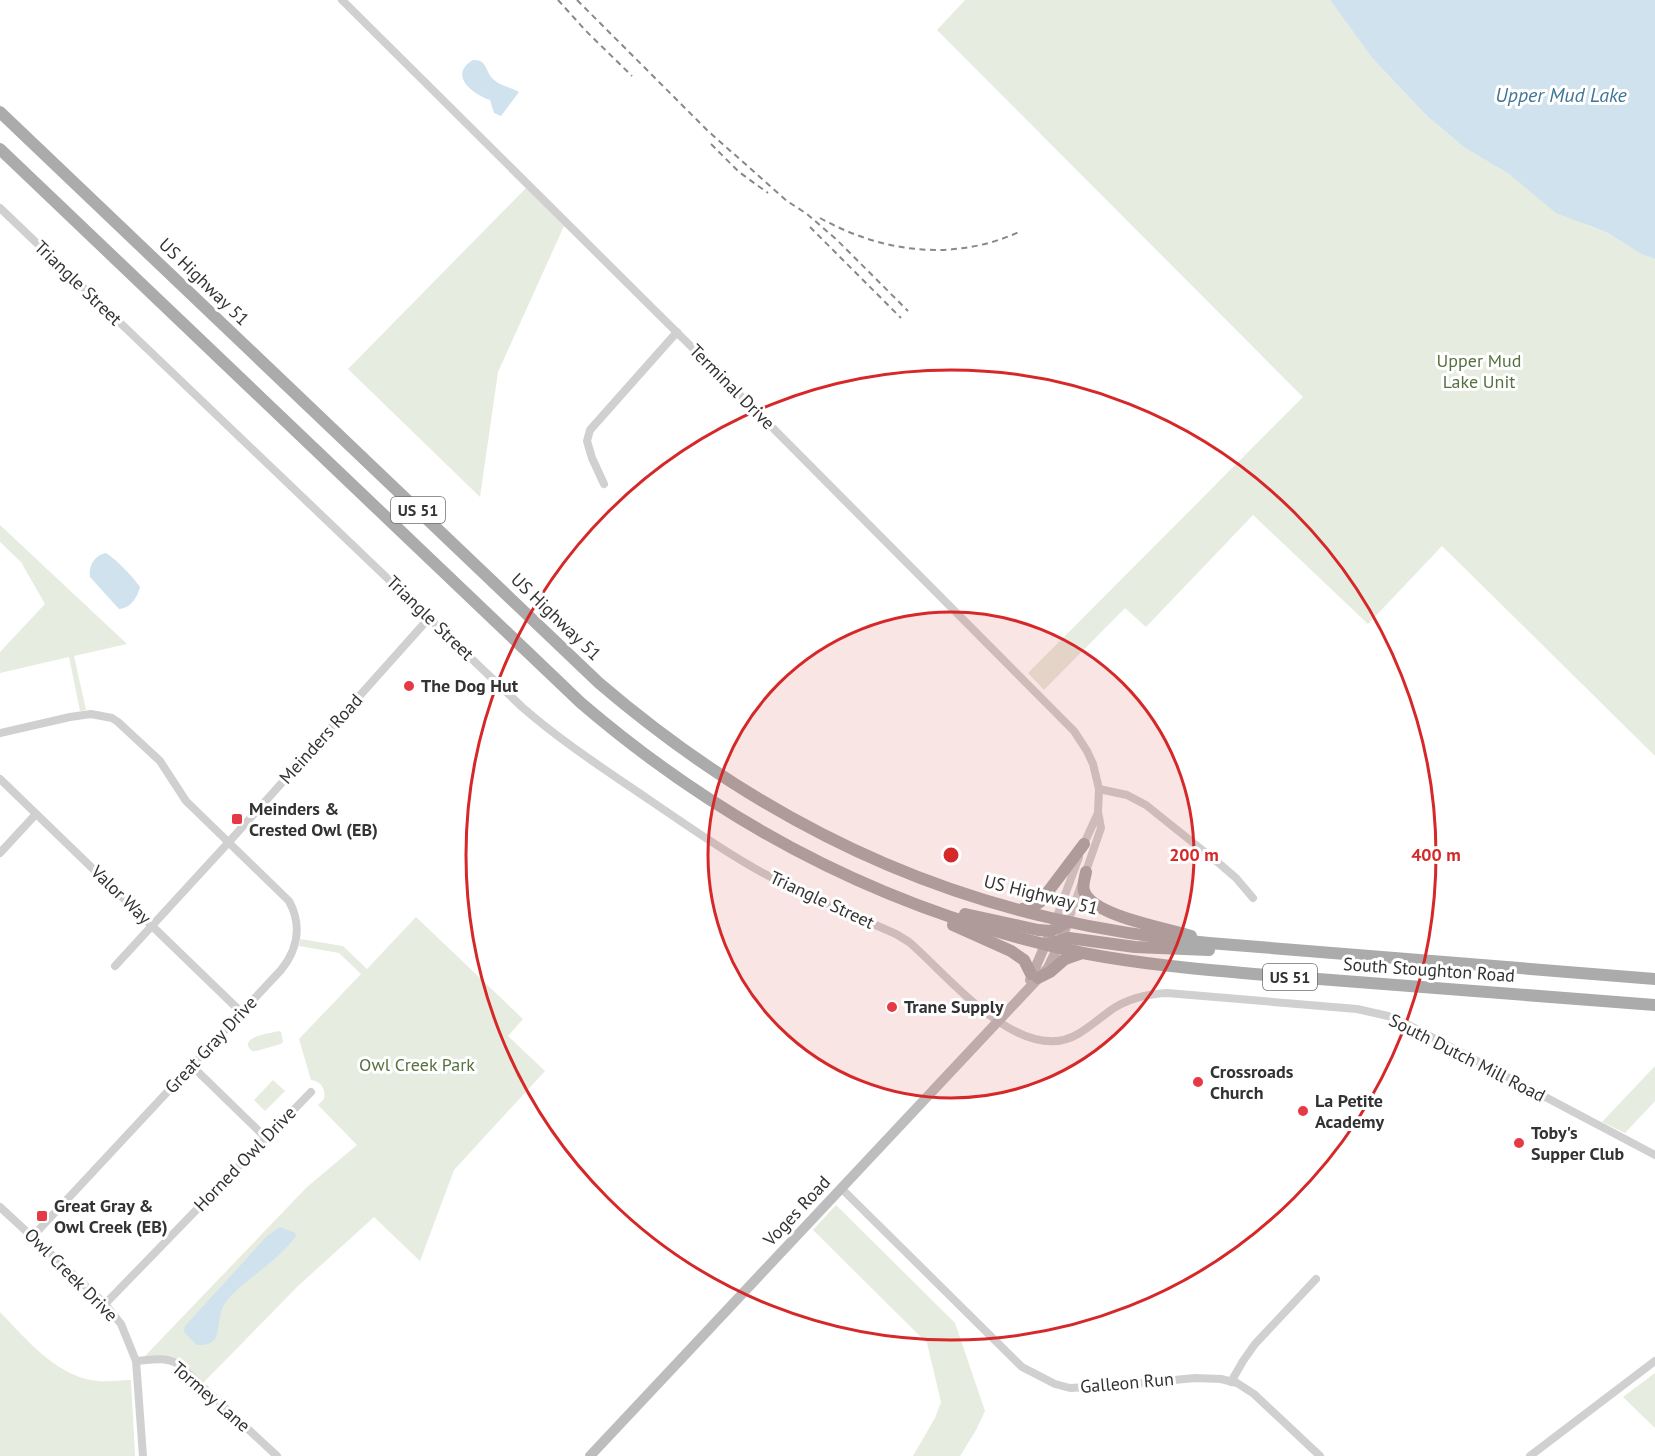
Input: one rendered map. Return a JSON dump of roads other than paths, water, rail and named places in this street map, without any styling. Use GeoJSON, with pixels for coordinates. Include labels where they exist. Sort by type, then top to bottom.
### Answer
{"type":"FeatureCollection","features":[{"type":"Feature","properties":{"kind":"main road","name":"US Highway 51"},"geometry":{"type":"LineString","coordinates":[[0,112],[581,667],[685,752],[784,814],[843,845],[936,884],[1020,910],[1057,934],[1136,934],[1209,943]]}},
{"type":"Feature","properties":{"kind":"main road","name":"US 51"},"geometry":{"type":"LineString","coordinates":[[0,151],[581,703],[675,778],[753,827],[826,867],[915,905],[928,909],[950,910],[1057,934]]}},
{"type":"Feature","properties":{"kind":"main road"},"geometry":{"type":"LineString","coordinates":[[1020,910],[1034,906],[1041,901],[1083,844]]}},
{"type":"Feature","properties":{"kind":"main road"},"geometry":{"type":"LineString","coordinates":[[1086,872],[1083,889],[1087,897],[1102,909],[1209,943]]}},
{"type":"Feature","properties":{"kind":"main road"},"geometry":{"type":"LineString","coordinates":[[915,905],[939,919],[1011,951],[1024,960],[1035,976],[1050,972],[1065,959],[1083,952]]}},
{"type":"Feature","properties":{"kind":"main road"},"geometry":{"type":"LineString","coordinates":[[1057,934],[1069,938],[1159,949],[1211,950],[1224,944]]}},
{"type":"Feature","properties":{"kind":"main road","name":"South Stoughton Road"},"geometry":{"type":"LineString","coordinates":[[1057,934],[1083,952],[1194,969],[1655,1005]]}},
{"type":"Feature","properties":{"kind":"main road","name":"South Stoughton Road"},"geometry":{"type":"LineString","coordinates":[[1209,943],[1655,979]]}},
{"type":"Feature","properties":{"kind":"street","name":"Terminal Drive"},"geometry":{"type":"LineString","coordinates":[[342,0],[1065,720],[1082,742],[1093,764],[1099,789],[1098,812],[1101,828],[1086,872],[1057,934]]}},
{"type":"Feature","properties":{"kind":"street","name":"Triangle Street"},"geometry":{"type":"LineString","coordinates":[[0,208],[545,727],[579,753],[693,830],[763,873],[909,942],[996,1022]]}},
{"type":"Feature","properties":{"kind":"street"},"geometry":{"type":"LineString","coordinates":[[604,484],[592,459],[587,441],[590,430],[677,332]]}},
{"type":"Feature","properties":{"kind":"street","name":"Meinders Road"},"geometry":{"type":"LineString","coordinates":[[115,966],[430,617]]}},
{"type":"Feature","properties":{"kind":"street","name":"Great Gray Drive"},"geometry":{"type":"LineString","coordinates":[[0,733],[91,714],[112,718],[160,760],[186,801],[289,901],[296,920],[296,940],[291,957],[281,970],[33,1236]]}},
{"type":"Feature","properties":{"kind":"street","name":"Valor Way"},"geometry":{"type":"LineString","coordinates":[[0,779],[241,1012]]}},
{"type":"Feature","properties":{"kind":"street"},"geometry":{"type":"LineString","coordinates":[[1099,789],[1127,795],[1146,805],[1236,878],[1252,898]]}},
{"type":"Feature","properties":{"kind":"street","name":"Terminal Drive"},"geometry":{"type":"LineString","coordinates":[[1057,934],[1083,844],[1098,812]]}},
{"type":"Feature","properties":{"kind":"street"},"geometry":{"type":"LineString","coordinates":[[0,853],[36,814]]}},
{"type":"Feature","properties":{"kind":"street","name":"Voges Road"},"geometry":{"type":"LineString","coordinates":[[590,1456],[1028,988],[1057,934]]}},
{"type":"Feature","properties":{"kind":"street","name":"South Dutch Mill Road"},"geometry":{"type":"LineString","coordinates":[[996,1022],[1031,1039],[1057,1042],[1077,1035],[1123,1003],[1138,997],[1167,993],[1357,1009],[1388,1016],[1407,1024],[1655,1155]]}},
{"type":"Feature","properties":{"kind":"street"},"geometry":{"type":"LineString","coordinates":[[191,1065],[266,1138]]}},
{"type":"Feature","properties":{"kind":"street","name":"Horned Owl Drive"},"geometry":{"type":"LineString","coordinates":[[105,1304],[311,1092]]}},
{"type":"Feature","properties":{"kind":"street","name":"Galleon Run"},"geometry":{"type":"LineString","coordinates":[[841,1188],[1022,1367],[1041,1378],[1070,1388],[1195,1378],[1221,1379],[1237,1383],[1254,1395],[1320,1456]]}},
{"type":"Feature","properties":{"kind":"street","name":"Owl Creek Drive"},"geometry":{"type":"LineString","coordinates":[[0,1207],[105,1304],[121,1324],[136,1361],[143,1456]]}},
{"type":"Feature","properties":{"kind":"street"},"geometry":{"type":"LineString","coordinates":[[1232,1382],[1255,1344],[1316,1279]]}},
{"type":"Feature","properties":{"kind":"street","name":"Tormey Lane"},"geometry":{"type":"LineString","coordinates":[[136,1361],[164,1359],[178,1364],[277,1456]]}},
{"type":"Feature","properties":{"kind":"street"},"geometry":{"type":"LineString","coordinates":[[1530,1456],[1655,1361]]}},
{"type":"Feature","properties":{"kind":"water","name":"Upper Mud Lake"},"geometry":{"type":"Polygon","coordinates":[[[1330,0],[1655,0],[1655,259],[1641,254],[1608,233],[1556,213],[1509,174],[1465,148],[1427,116],[1372,58],[1330,0]]]}},
{"type":"Feature","properties":{"kind":"water"},"geometry":{"type":"Polygon","coordinates":[[[473,60],[481,61],[496,81],[519,92],[501,116],[494,113],[490,100],[470,89],[465,83],[463,72],[473,60]]]}},
{"type":"Feature","properties":{"kind":"water"},"geometry":{"type":"Polygon","coordinates":[[[106,553],[125,569],[140,587],[133,602],[127,607],[119,609],[90,577],[93,562],[106,553]]]}},
{"type":"Feature","properties":{"kind":"water"},"geometry":{"type":"Polygon","coordinates":[[[280,1227],[295,1233],[296,1236],[277,1257],[238,1288],[227,1300],[221,1312],[216,1338],[206,1345],[197,1345],[184,1332],[185,1326],[267,1236],[280,1227]]]}},
{"type":"Feature","properties":{"kind":"railway"},"geometry":{"type":"LineString","coordinates":[[558,0],[632,76]]}},
{"type":"Feature","properties":{"kind":"railway"},"geometry":{"type":"LineString","coordinates":[[577,0],[708,131],[787,201],[807,214],[837,240],[908,311]]}},
{"type":"Feature","properties":{"kind":"railway"},"geometry":{"type":"LineString","coordinates":[[711,144],[739,172],[768,193]]}},
{"type":"Feature","properties":{"kind":"railway"},"geometry":{"type":"LineString","coordinates":[[820,218],[869,239],[894,246],[919,249],[945,250],[971,247],[996,241],[1021,231]]}},
{"type":"Feature","properties":{"kind":"railway"},"geometry":{"type":"LineString","coordinates":[[810,227],[901,318]]}},
{"type":"Feature","properties":{"kind":"place","name":"The Dog Hut"},"geometry":{"type":"Point","coordinates":[409,686]}},
{"type":"Feature","properties":{"kind":"place","name":"Meinders & Crested Owl (EB)"},"geometry":{"type":"Point","coordinates":[237,819]}},
{"type":"Feature","properties":{"kind":"place","name":"Trane Supply"},"geometry":{"type":"Point","coordinates":[892,1007]}},
{"type":"Feature","properties":{"kind":"place","name":"Crossroads Church"},"geometry":{"type":"Point","coordinates":[1198,1082]}},
{"type":"Feature","properties":{"kind":"place","name":"La Petite Academy"},"geometry":{"type":"Point","coordinates":[1303,1111]}},
{"type":"Feature","properties":{"kind":"place","name":"Toby's Supper Club"},"geometry":{"type":"Point","coordinates":[1519,1143]}},
{"type":"Feature","properties":{"kind":"place","name":"Great Gray & Owl Creek (EB)"},"geometry":{"type":"Point","coordinates":[42,1216]}},
{"type":"Feature","properties":{"kind":"park label","name":"Upper Mud Lake Unit"},"geometry":{"type":"Point","coordinates":[1479,371]}},
{"type":"Feature","properties":{"kind":"park label","name":"Owl Creek Park"},"geometry":{"type":"Point","coordinates":[417,1065]}}]}
